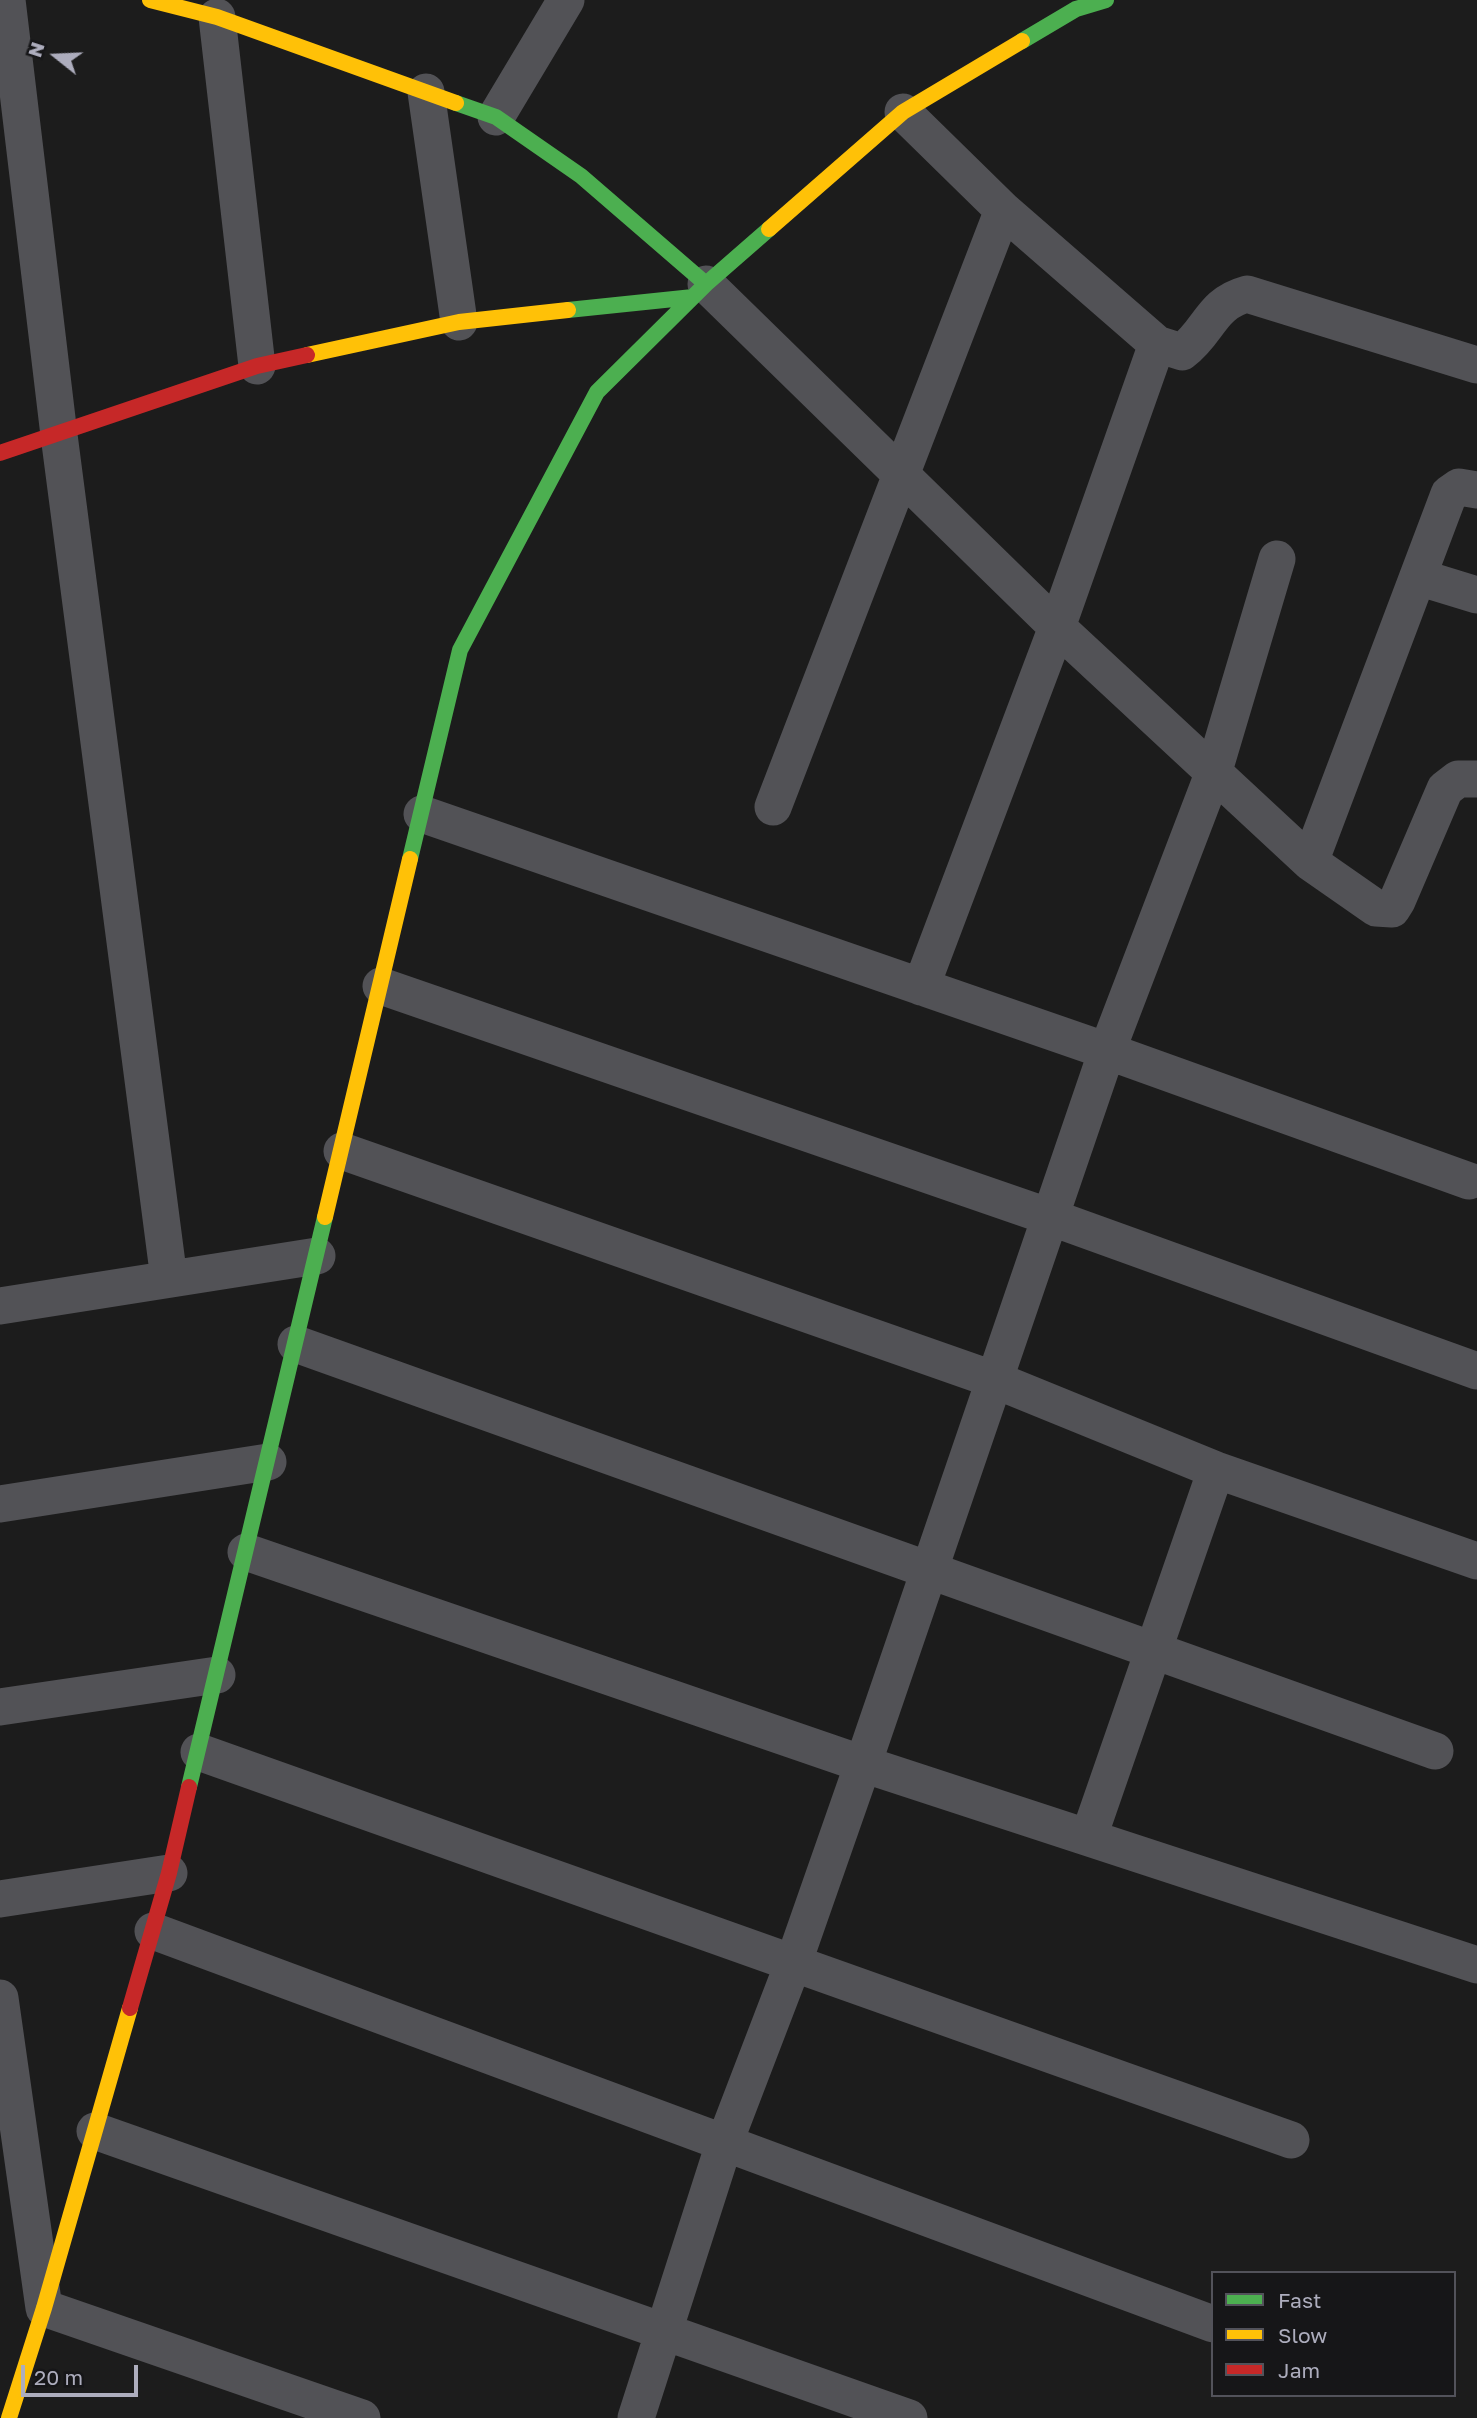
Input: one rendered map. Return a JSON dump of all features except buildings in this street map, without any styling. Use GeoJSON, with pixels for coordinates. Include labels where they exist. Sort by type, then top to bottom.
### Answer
{"type":"FeatureCollection","features":[{"type":"Feature","properties":{"kind":"street"},"geometry":{"type":"LineString","coordinates":[[7,0],[59,435],[169,1279]]}},
{"type":"Feature","properties":{"kind":"street"},"geometry":{"type":"LineString","coordinates":[[150,0],[217,17],[496,117],[581,176],[699,291],[901,472],[1057,626],[1213,774],[1310,862],[1376,908],[1392,909],[1397,901],[1445,789],[1458,779],[1477,779]]}},
{"type":"Feature","properties":{"kind":"street"},"geometry":{"type":"LineString","coordinates":[[496,117],[566,0]]}},
{"type":"Feature","properties":{"kind":"street"},"geometry":{"type":"LineString","coordinates":[[9,2418],[44,2308],[169,1873],[460,650],[597,392],[699,291],[903,112],[1081,3]]}},
{"type":"Feature","properties":{"kind":"street"},"geometry":{"type":"LineString","coordinates":[[217,17],[257,366]]}},
{"type":"Feature","properties":{"kind":"street"},"geometry":{"type":"LineString","coordinates":[[426,92],[459,323]]}},
{"type":"Feature","properties":{"kind":"street"},"geometry":{"type":"LineString","coordinates":[[903,112],[1003,209],[1157,344],[1182,352],[1194,344],[1221,306],[1232,298],[1247,294],[1477,365]]}},
{"type":"Feature","properties":{"kind":"street"},"geometry":{"type":"LineString","coordinates":[[773,807],[1003,209]]}},
{"type":"Feature","properties":{"kind":"street"},"geometry":{"type":"LineString","coordinates":[[0,453],[257,366],[459,323],[699,291]]}},
{"type":"Feature","properties":{"kind":"street"},"geometry":{"type":"LineString","coordinates":[[921,986],[1057,626],[1157,344]]}},
{"type":"Feature","properties":{"kind":"street"},"geometry":{"type":"LineString","coordinates":[[1310,862],[1449,494],[1460,487],[1477,490]]}},
{"type":"Feature","properties":{"kind":"street"},"geometry":{"type":"LineString","coordinates":[[636,2418],[724,2144],[793,1965],[1107,1051],[1213,774],[1277,559]]}},
{"type":"Feature","properties":{"kind":"street"},"geometry":{"type":"LineString","coordinates":[[1418,577],[1477,595]]}},
{"type":"Feature","properties":{"kind":"street"},"geometry":{"type":"LineString","coordinates":[[422,814],[1107,1051],[1469,1181]]}},
{"type":"Feature","properties":{"kind":"street"},"geometry":{"type":"LineString","coordinates":[[381,986],[1050,1217],[1477,1371]]}},
{"type":"Feature","properties":{"kind":"street"},"geometry":{"type":"LineString","coordinates":[[342,1151],[995,1380],[1216,1470],[1477,1560]]}},
{"type":"Feature","properties":{"kind":"street"},"geometry":{"type":"LineString","coordinates":[[0,1306],[317,1256]]}},
{"type":"Feature","properties":{"kind":"street"},"geometry":{"type":"LineString","coordinates":[[296,1344],[1435,1751]]}},
{"type":"Feature","properties":{"kind":"street"},"geometry":{"type":"LineString","coordinates":[[0,1504],[268,1462]]}},
{"type":"Feature","properties":{"kind":"street"},"geometry":{"type":"LineString","coordinates":[[1089,1836],[1216,1470]]}},
{"type":"Feature","properties":{"kind":"street"},"geometry":{"type":"LineString","coordinates":[[246,1552],[863,1764],[1477,1965]]}},
{"type":"Feature","properties":{"kind":"street"},"geometry":{"type":"LineString","coordinates":[[0,1707],[217,1675]]}},
{"type":"Feature","properties":{"kind":"street"},"geometry":{"type":"LineString","coordinates":[[199,1752],[1292,2140]]}},
{"type":"Feature","properties":{"kind":"street"},"geometry":{"type":"LineString","coordinates":[[0,1899],[169,1873]]}},
{"type":"Feature","properties":{"kind":"street"},"geometry":{"type":"LineString","coordinates":[[153,1931],[1211,2322]]}},
{"type":"Feature","properties":{"kind":"street"},"geometry":{"type":"LineString","coordinates":[[0,1998],[44,2308]]}},
{"type":"Feature","properties":{"kind":"street"},"geometry":{"type":"LineString","coordinates":[[95,2131],[909,2418]]}},
{"type":"Feature","properties":{"kind":"street"},"geometry":{"type":"LineString","coordinates":[[44,2308],[362,2418]]}},
{"type":"Feature","properties":{"kind":"traffic: fast"},"geometry":{"type":"LineString","coordinates":[[1022,41],[1076,9],[1106,0]]}},
{"type":"Feature","properties":{"kind":"traffic: fast"},"geometry":{"type":"LineString","coordinates":[[456,103],[496,117],[581,176],[706,284]]}},
{"type":"Feature","properties":{"kind":"traffic: fast"},"geometry":{"type":"LineString","coordinates":[[410,859],[460,650],[597,392],[706,284],[769,229]]}},
{"type":"Feature","properties":{"kind":"traffic: fast"},"geometry":{"type":"LineString","coordinates":[[568,310],[693,297]]}},
{"type":"Feature","properties":{"kind":"traffic: fast"},"geometry":{"type":"LineString","coordinates":[[189,1787],[325,1217]]}},
{"type":"Feature","properties":{"kind":"traffic: slow"},"geometry":{"type":"LineString","coordinates":[[150,0],[217,17],[456,103]]}},
{"type":"Feature","properties":{"kind":"traffic: slow"},"geometry":{"type":"LineString","coordinates":[[769,229],[903,112],[1022,41]]}},
{"type":"Feature","properties":{"kind":"traffic: slow"},"geometry":{"type":"LineString","coordinates":[[307,355],[459,322],[568,310]]}},
{"type":"Feature","properties":{"kind":"traffic: slow"},"geometry":{"type":"LineString","coordinates":[[325,1217],[410,859]]}},
{"type":"Feature","properties":{"kind":"traffic: slow"},"geometry":{"type":"LineString","coordinates":[[9,2418],[44,2308],[130,2008]]}},
{"type":"Feature","properties":{"kind":"traffic: jam"},"geometry":{"type":"LineString","coordinates":[[0,453],[257,366],[307,355]]}},
{"type":"Feature","properties":{"kind":"traffic: jam"},"geometry":{"type":"LineString","coordinates":[[130,2008],[169,1873],[189,1787]]}}]}
